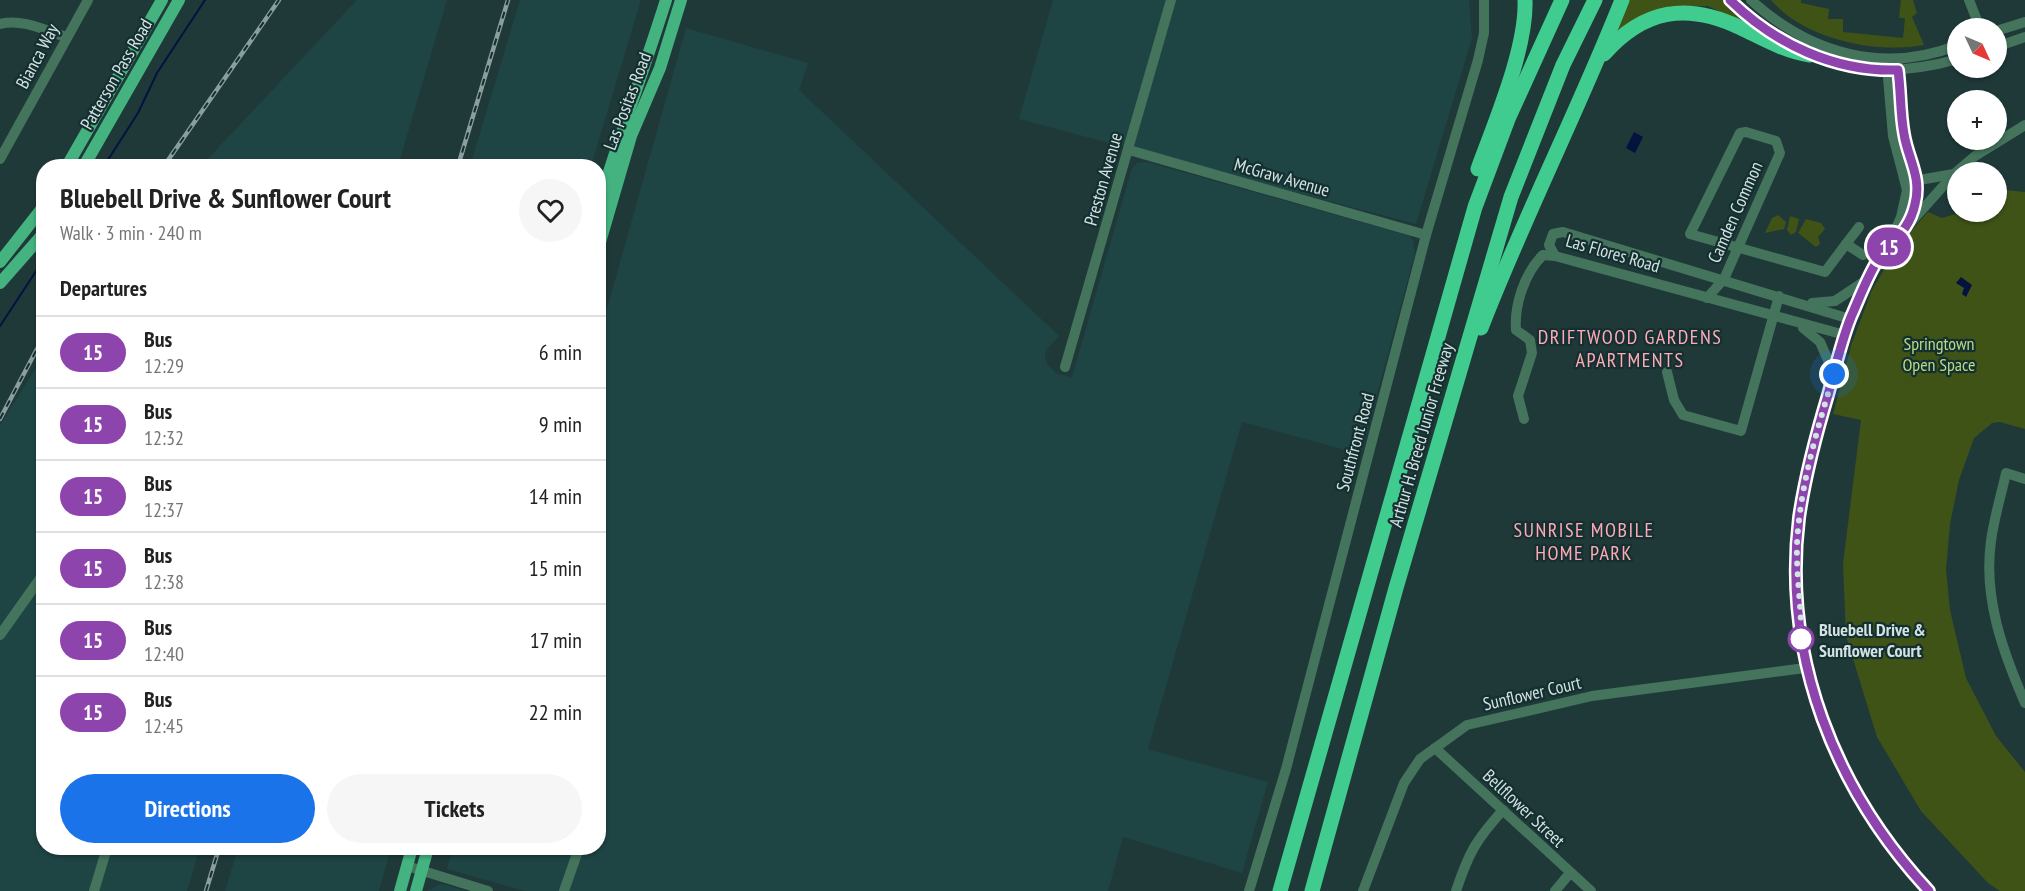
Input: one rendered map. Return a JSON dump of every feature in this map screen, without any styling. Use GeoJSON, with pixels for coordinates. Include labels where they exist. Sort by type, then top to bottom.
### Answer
{"type":"FeatureCollection","features":[{"type":"Feature","properties":{"kind":"highway"},"geometry":{"type":"LineString","coordinates":[[1475,207],[1473,183],[1517,52],[1524,23],[1525,0]]}},
{"type":"Feature","properties":{"kind":"highway","name":"Arthur H. Breed Junior Freeway"},"geometry":{"type":"LineString","coordinates":[[1280,891],[1475,207],[1513,108],[1562,0]]}},
{"type":"Feature","properties":{"kind":"highway","name":"Arthur H. Breed Junior Freeway"},"geometry":{"type":"LineString","coordinates":[[1312,891],[1396,588],[1510,197],[1535,130],[1594,0]]}},
{"type":"Feature","properties":{"kind":"highway"},"geometry":{"type":"LineString","coordinates":[[1451,403],[1521,228],[1598,61],[1622,0]]}},
{"type":"Feature","properties":{"kind":"highway"},"geometry":{"type":"LineString","coordinates":[[1598,61],[1629,30],[1644,21],[1665,14],[1684,12],[1704,14],[1725,20],[1778,47],[1810,55]]}},
{"type":"Feature","properties":{"kind":"main road","name":"Patterson Pass Road"},"geometry":{"type":"LineString","coordinates":[[71,159],[162,0]]}},
{"type":"Feature","properties":{"kind":"main road","name":"Patterson Pass Road"},"geometry":{"type":"LineString","coordinates":[[88,159],[179,0]]}},
{"type":"Feature","properties":{"kind":"main road","name":"Las Positas Road"},"geometry":{"type":"LineString","coordinates":[[606,180],[666,0]]}},
{"type":"Feature","properties":{"kind":"main road","name":"Las Positas Road"},"geometry":{"type":"LineString","coordinates":[[606,222],[631,136],[660,68],[681,0]]}},
{"type":"Feature","properties":{"kind":"main road"},"geometry":{"type":"LineString","coordinates":[[0,262],[36,216]]}},
{"type":"Feature","properties":{"kind":"main road"},"geometry":{"type":"LineString","coordinates":[[0,283],[36,242]]}},
{"type":"Feature","properties":{"kind":"main road"},"geometry":{"type":"LineString","coordinates":[[400,891],[410,855]]}},
{"type":"Feature","properties":{"kind":"main road"},"geometry":{"type":"LineString","coordinates":[[416,891],[426,855]]}},
{"type":"Feature","properties":{"kind":"street","name":"Bianca Way"},"geometry":{"type":"LineString","coordinates":[[0,159],[88,0]]}},
{"type":"Feature","properties":{"kind":"street","name":"Preston Avenue"},"geometry":{"type":"LineString","coordinates":[[1065,367],[1171,0]]}},
{"type":"Feature","properties":{"kind":"street","name":"Southfront Road"},"geometry":{"type":"LineString","coordinates":[[1249,891],[1286,770],[1426,235],[1479,60],[1484,33],[1484,0]]}},
{"type":"Feature","properties":{"kind":"street"},"geometry":{"type":"LineString","coordinates":[[1730,0],[1771,34],[1810,55],[1850,66],[1947,60]]}},
{"type":"Feature","properties":{"kind":"street"},"geometry":{"type":"LineString","coordinates":[[1751,0],[1778,24],[1815,43],[1892,65],[1947,49]]}},
{"type":"Feature","properties":{"kind":"street"},"geometry":{"type":"LineString","coordinates":[[1970,0],[1976,18]]}},
{"type":"Feature","properties":{"kind":"street"},"geometry":{"type":"LineString","coordinates":[[0,24],[8,22],[26,24],[66,37]]}},
{"type":"Feature","properties":{"kind":"street"},"geometry":{"type":"LineString","coordinates":[[2007,28],[2025,22]]}},
{"type":"Feature","properties":{"kind":"street"},"geometry":{"type":"LineString","coordinates":[[2007,43],[2025,37]]}},
{"type":"Feature","properties":{"kind":"street"},"geometry":{"type":"LineString","coordinates":[[1892,65],[1904,135],[1918,180],[1916,203],[1908,226]]}},
{"type":"Feature","properties":{"kind":"street"},"geometry":{"type":"LineString","coordinates":[[1888,248],[1901,217],[1906,183],[1893,136],[1892,65]]}},
{"type":"Feature","properties":{"kind":"street"},"geometry":{"type":"LineString","coordinates":[[1968,162],[2025,125]]}},
{"type":"Feature","properties":{"kind":"street","name":"Camden Common"},"geometry":{"type":"LineString","coordinates":[[1707,298],[1724,279],[1736,247],[1780,153],[1776,141],[1746,132],[1737,135],[1690,234],[1736,247]]}},
{"type":"Feature","properties":{"kind":"street","name":"McGraw Avenue"},"geometry":{"type":"LineString","coordinates":[[1129,150],[1426,235]]}},
{"type":"Feature","properties":{"kind":"street"},"geometry":{"type":"LineString","coordinates":[[1906,183],[1947,175]]}},
{"type":"Feature","properties":{"kind":"street"},"geometry":{"type":"LineString","coordinates":[[1929,891],[1884,839],[1854,792],[1833,747],[1805,668],[1797,597],[1798,526],[1810,457],[1850,319],[1868,279],[1888,248],[1947,182]]}},
{"type":"Feature","properties":{"kind":"street"},"geometry":{"type":"LineString","coordinates":[[1736,247],[1825,272],[1859,227]]}},
{"type":"Feature","properties":{"kind":"street","name":"Las Flores Road"},"geometry":{"type":"LineString","coordinates":[[1845,335],[1555,256],[1549,245],[1553,234],[1563,232],[1850,319]]}},
{"type":"Feature","properties":{"kind":"street"},"geometry":{"type":"LineString","coordinates":[[1846,244],[1863,255]]}},
{"type":"Feature","properties":{"kind":"street"},"geometry":{"type":"LineString","coordinates":[[1524,419],[1518,396],[1532,353],[1530,340],[1516,330],[1515,318],[1530,267],[1543,255],[1555,256]]}},
{"type":"Feature","properties":{"kind":"street","name":"Las Flores Road"},"geometry":{"type":"LineString","coordinates":[[1800,302],[1835,301],[1845,297],[1868,279]]}},
{"type":"Feature","properties":{"kind":"street"},"geometry":{"type":"LineString","coordinates":[[1667,372],[1674,400],[1683,415],[1741,431],[1779,296]]}},
{"type":"Feature","properties":{"kind":"street","name":"Las Flores Road"},"geometry":{"type":"LineString","coordinates":[[1792,321],[1821,342],[1834,374]]}},
{"type":"Feature","properties":{"kind":"street"},"geometry":{"type":"LineString","coordinates":[[2025,479],[2006,473],[1991,543],[1991,602],[2004,655],[2025,703]]}},
{"type":"Feature","properties":{"kind":"street"},"geometry":{"type":"LineString","coordinates":[[0,635],[36,584]]}},
{"type":"Feature","properties":{"kind":"street","name":"Sunflower Court"},"geometry":{"type":"LineString","coordinates":[[1363,891],[1404,783],[1419,759],[1467,725],[1592,696],[1805,668]]}},
{"type":"Feature","properties":{"kind":"street","name":"Bellflower Street"},"geometry":{"type":"LineString","coordinates":[[1435,748],[1591,891]]}},
{"type":"Feature","properties":{"kind":"street"},"geometry":{"type":"LineString","coordinates":[[1456,891],[1468,853],[1478,837],[1503,810]]}},
{"type":"Feature","properties":{"kind":"street"},"geometry":{"type":"LineString","coordinates":[[94,891],[104,855]]}},
{"type":"Feature","properties":{"kind":"street"},"geometry":{"type":"LineString","coordinates":[[564,891],[577,855]]}},
{"type":"Feature","properties":{"kind":"street"},"geometry":{"type":"LineString","coordinates":[[407,866],[489,891]]}},
{"type":"Feature","properties":{"kind":"street"},"geometry":{"type":"LineString","coordinates":[[1555,891],[1570,873]]}},
{"type":"Feature","properties":{"kind":"shaded area"},"geometry":{"type":"Polygon","coordinates":[[[357,0],[447,0],[400,159],[208,159],[357,0]]]}},
{"type":"Feature","properties":{"kind":"shaded area"},"geometry":{"type":"Polygon","coordinates":[[[520,0],[641,0],[593,159],[472,159],[520,0]]]}},
{"type":"Feature","properties":{"kind":"shaded area"},"geometry":{"type":"Polygon","coordinates":[[[1053,0],[1469,0],[1472,38],[1416,224],[1019,119],[1053,0]]]}},
{"type":"Feature","properties":{"kind":"shaded area"},"geometry":{"type":"Polygon","coordinates":[[[686,28],[808,63],[799,90],[1059,336],[1046,350],[1045,357],[1047,364],[1057,374],[1072,377],[1132,168],[1137,163],[1147,162],[1410,236],[1415,253],[1361,454],[1242,422],[1148,749],[1268,782],[1242,873],[1123,837],[1108,891],[525,891],[447,869],[451,855],[606,855],[606,312],[686,28]]]}},
{"type":"Feature","properties":{"kind":"shaded area"},"geometry":{"type":"Polygon","coordinates":[[[1634,132],[1643,137],[1635,153],[1626,148],[1634,132]]]}},
{"type":"Feature","properties":{"kind":"shaded area"},"geometry":{"type":"Polygon","coordinates":[[[1961,277],[1972,285],[1966,297],[1962,294],[1964,288],[1956,283],[1961,277]]]}},
{"type":"Feature","properties":{"kind":"shaded area"},"geometry":{"type":"Polygon","coordinates":[[[36,368],[36,855],[198,855],[187,891],[0,891],[0,425],[36,368]]]}},
{"type":"Feature","properties":{"kind":"shaded area"},"geometry":{"type":"Polygon","coordinates":[[[236,855],[389,855],[379,891],[225,891],[236,855]]]}},
{"type":"Feature","properties":{"kind":"shaded area"},"geometry":{"type":"Polygon","coordinates":[[[440,884],[446,885],[466,891],[427,891],[440,884]]]}},
{"type":"Feature","properties":{"kind":"green space"},"geometry":{"type":"Polygon","coordinates":[[[1627,0],[1724,0],[1753,28],[1708,6],[1668,7],[1604,51],[1627,0]]]}},
{"type":"Feature","properties":{"kind":"green space"},"geometry":{"type":"Polygon","coordinates":[[[1771,0],[1801,0],[1801,3],[1829,9],[1828,19],[1843,19],[1843,32],[1903,38],[1905,18],[1899,18],[1901,0],[1913,0],[1917,13],[1912,17],[1924,45],[1884,47],[1863,45],[1821,34],[1785,14],[1771,0]]]}},
{"type":"Feature","properties":{"kind":"green space","name":"Springtown Open Space"},"geometry":{"type":"Polygon","coordinates":[[[2007,190],[2025,192],[2025,429],[2000,422],[1992,423],[1974,438],[1959,480],[1950,524],[1946,570],[1950,610],[1966,678],[1996,736],[2025,772],[2025,891],[2000,891],[1988,883],[1921,811],[1877,737],[1846,636],[1843,564],[1861,420],[1833,414],[1852,343],[1872,290],[1899,245],[1928,212],[1942,218],[1947,216],[1947,222],[2007,222],[2007,190]]]}},
{"type":"Feature","properties":{"kind":"green space"},"geometry":{"type":"Polygon","coordinates":[[[1778,215],[1786,222],[1784,229],[1765,233],[1772,218],[1778,215]]]}},
{"type":"Feature","properties":{"kind":"green space"},"geometry":{"type":"Polygon","coordinates":[[[1790,216],[1799,219],[1796,232],[1791,235],[1787,230],[1790,216]]]}},
{"type":"Feature","properties":{"kind":"green space"},"geometry":{"type":"Polygon","coordinates":[[[1806,219],[1821,223],[1825,229],[1818,237],[1820,244],[1816,247],[1798,233],[1806,219]]]}},
{"type":"Feature","properties":{"kind":"waterway"},"geometry":{"type":"LineString","coordinates":[[108,159],[138,113],[157,73],[205,0]]}},
{"type":"Feature","properties":{"kind":"waterway"},"geometry":{"type":"LineString","coordinates":[[0,326],[36,271]]}},
{"type":"Feature","properties":{"kind":"railway"},"geometry":{"type":"LineString","coordinates":[[169,159],[279,0]]}},
{"type":"Feature","properties":{"kind":"railway"},"geometry":{"type":"LineString","coordinates":[[460,159],[508,0]]}},
{"type":"Feature","properties":{"kind":"railway"},"geometry":{"type":"LineString","coordinates":[[0,419],[36,351]]}},
{"type":"Feature","properties":{"kind":"railway"},"geometry":{"type":"LineString","coordinates":[[206,891],[217,855]]}},
{"type":"Feature","properties":{"kind":"bus line","name":"15"},"geometry":{"type":"LineString","coordinates":[[1730,0],[1771,34],[1810,55],[1850,66],[1887,71],[1898,70],[1904,135],[1918,180],[1916,203],[1908,226],[1876,264],[1850,319],[1845,335],[1810,457],[1799,517],[1798,606],[1805,668],[1836,756],[1854,792],[1884,839],[1929,891]]}},
{"type":"Feature","properties":{"kind":"place","name":"Bluebell Drive & Sunflower Court"},"geometry":{"type":"Point","coordinates":[1801,639]}},
{"type":"Feature","properties":{"kind":"district","name":"DRIFTWOOD GARDENS APARTMENTS"},"geometry":{"type":"Point","coordinates":[1630,348]}},
{"type":"Feature","properties":{"kind":"district","name":"SUNRISE MOBILE HOME PARK"},"geometry":{"type":"Point","coordinates":[1584,542]}},
{"type":"Feature","properties":{"kind":"route"},"geometry":{"type":"LineString","coordinates":[[1801,639],[1797,579],[1799,517],[1810,457],[1834,374]]}}]}
